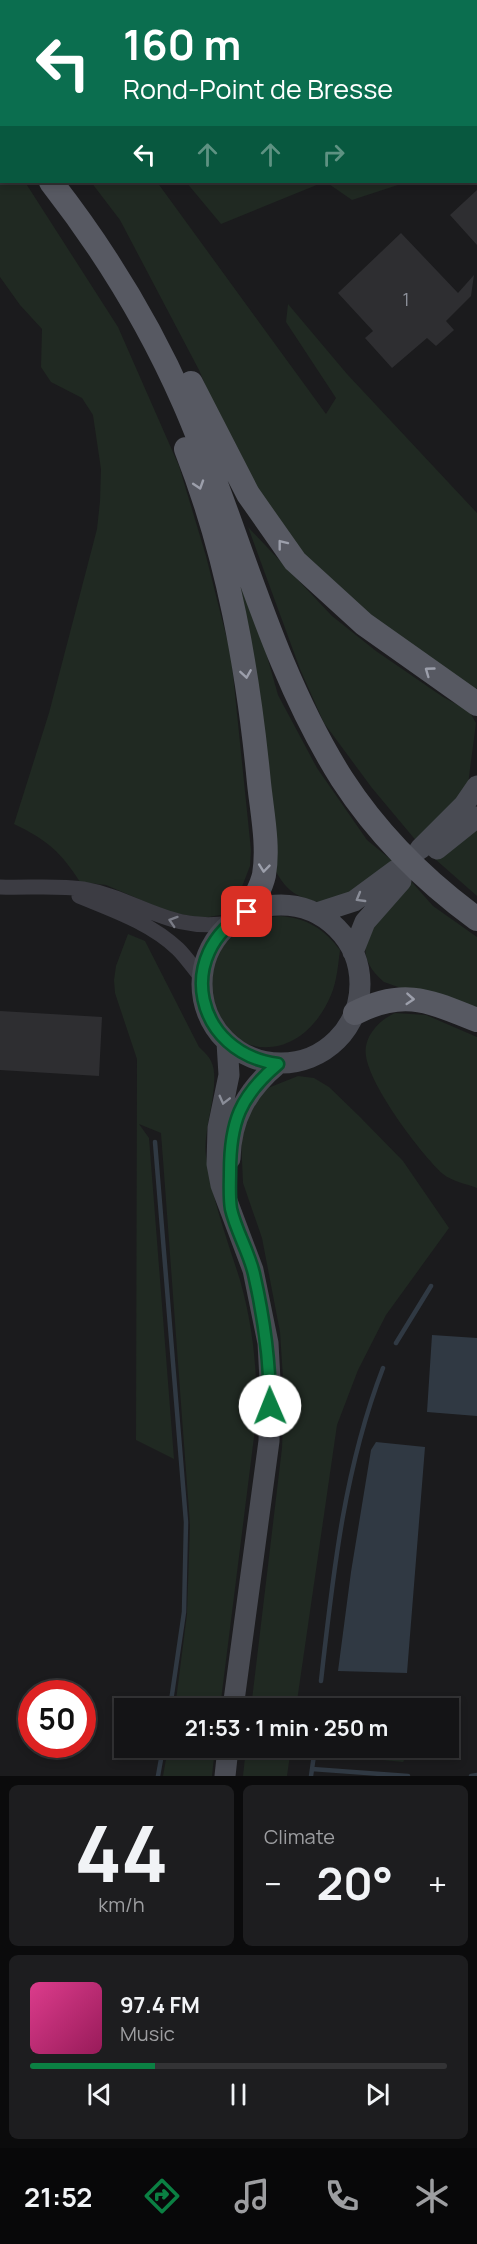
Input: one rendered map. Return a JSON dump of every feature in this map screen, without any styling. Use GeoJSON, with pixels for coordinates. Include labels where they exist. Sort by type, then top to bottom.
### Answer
{"type":"FeatureCollection","features":[{"type":"Feature","properties":{"kind":"main road"},"geometry":{"type":"LineString","coordinates":[[52,183],[117,273],[190,381],[248,494],[295,561],[364,624],[477,704]]}},
{"type":"Feature","properties":{"kind":"main road"},"geometry":{"type":"LineString","coordinates":[[68,204],[81,234],[131,327],[166,399],[191,463],[221,558],[238,631],[250,698],[263,831],[264,874],[239,918],[211,948],[202,978],[207,1013],[227,1042],[250,1058],[278,1064],[300,1061],[330,1046],[343,1034],[355,1013],[360,982],[353,952],[338,929],[317,913],[304,908],[282,905],[261,907],[239,918]]}},
{"type":"Feature","properties":{"kind":"main road"},"geometry":{"type":"LineString","coordinates":[[117,273],[161,354],[184,403],[288,672],[314,730],[343,780],[374,821],[423,875],[477,919]]}},
{"type":"Feature","properties":{"kind":"main road"},"geometry":{"type":"LineString","coordinates":[[477,786],[424,853],[477,817]]}},
{"type":"Feature","properties":{"kind":"main road"},"geometry":{"type":"LineString","coordinates":[[317,913],[354,901],[399,875],[365,922],[353,952]]}},
{"type":"Feature","properties":{"kind":"main road"},"geometry":{"type":"LineString","coordinates":[[355,1013],[388,999],[405,997],[436,1003],[477,1020]]}},
{"type":"Feature","properties":{"kind":"main road"},"geometry":{"type":"LineString","coordinates":[[227,1042],[229,1075],[218,1128],[217,1164],[221,1185],[253,1270],[268,1343],[270,1380],[269,1441],[234,1698]]}},
{"type":"Feature","properties":{"kind":"main road"},"geometry":{"type":"LineString","coordinates":[[231,1208],[230,1155],[236,1118],[251,1090],[278,1064]]}},
{"type":"Feature","properties":{"kind":"main road"},"geometry":{"type":"LineString","coordinates":[[225,1776],[227,1758]]}},
{"type":"Feature","properties":{"kind":"street"},"geometry":{"type":"LineString","coordinates":[[0,887],[82,889],[100,893],[182,924],[212,926],[239,918]]}},
{"type":"Feature","properties":{"kind":"street"},"geometry":{"type":"LineString","coordinates":[[59,888],[109,908],[154,932],[177,949],[202,978]]}},
{"type":"Feature","properties":{"kind":"shaded area"},"geometry":{"type":"Polygon","coordinates":[[[0,183],[26,183],[118,327],[179,466],[206,556],[231,655],[251,850],[250,866],[238,897],[221,915],[202,918],[169,912],[106,885],[80,882],[52,848],[14,824],[49,713],[97,529],[101,469],[93,415],[82,398],[51,382],[41,367],[42,329],[20,305],[0,277],[0,183]]]}},
{"type":"Feature","properties":{"kind":"shaded area"},"geometry":{"type":"Polygon","coordinates":[[[92,183],[158,183],[326,414],[336,398],[286,322],[288,304],[347,374],[477,513],[477,688],[472,688],[324,581],[243,475],[199,370],[120,220],[92,183]]]}},
{"type":"Feature","properties":{"kind":"shaded area"},"geometry":{"type":"Polygon","coordinates":[[[187,183],[322,183],[221,224],[187,183]]]}},
{"type":"Feature","properties":{"kind":"shaded area"},"geometry":{"type":"Polygon","coordinates":[[[327,183],[404,183],[352,200],[327,183]]]}},
{"type":"Feature","properties":{"kind":"shaded area"},"geometry":{"type":"Polygon","coordinates":[[[217,518],[263,642],[278,695],[317,768],[367,840],[395,863],[333,905],[312,901],[290,890],[273,866],[217,518]]]}},
{"type":"Feature","properties":{"kind":"shaded area"},"geometry":{"type":"Polygon","coordinates":[[[248,527],[332,616],[376,651],[443,697],[469,711],[476,723],[467,792],[418,843],[372,788],[324,723],[300,669],[248,527]]]}},
{"type":"Feature","properties":{"kind":"shaded area"},"geometry":{"type":"Polygon","coordinates":[[[477,830],[477,896],[435,859],[477,830]]]}},
{"type":"Feature","properties":{"kind":"shaded area"},"geometry":{"type":"Polygon","coordinates":[[[410,880],[433,906],[477,937],[477,1015],[384,982],[371,968],[366,955],[366,942],[371,928],[410,880]]]}},
{"type":"Feature","properties":{"kind":"shaded area"},"geometry":{"type":"Polygon","coordinates":[[[280,916],[307,922],[328,936],[340,950],[335,984],[313,1024],[291,1041],[267,1047],[245,1043],[227,1031],[214,1011],[211,985],[218,955],[229,939],[243,927],[261,919],[280,916]]]}},
{"type":"Feature","properties":{"kind":"shaded area"},"geometry":{"type":"Polygon","coordinates":[[[128,934],[145,941],[199,1047],[210,1059],[214,1070],[206,1156],[216,1203],[245,1297],[254,1350],[256,1385],[256,1421],[221,1698],[176,1698],[187,1614],[190,1525],[161,1133],[139,1124],[149,1138],[174,1459],[136,1440],[137,1059],[115,993],[116,966],[128,934]]]}},
{"type":"Feature","properties":{"kind":"shaded area"},"geometry":{"type":"Polygon","coordinates":[[[395,1013],[426,1015],[477,1037],[477,1188],[446,1176],[433,1164],[397,1118],[376,1084],[366,1056],[367,1042],[373,1030],[395,1013]]]}},
{"type":"Feature","properties":{"kind":"shaded area"},"geometry":{"type":"Polygon","coordinates":[[[298,1076],[314,1078],[329,1087],[403,1161],[449,1228],[386,1315],[358,1370],[337,1425],[297,1698],[252,1698],[282,1448],[284,1394],[280,1332],[262,1238],[243,1183],[241,1139],[247,1113],[263,1090],[298,1076]]]}},
{"type":"Feature","properties":{"kind":"shaded area"},"geometry":{"type":"Polygon","coordinates":[[[432,1335],[477,1338],[477,1416],[427,1412],[432,1335]]]}},
{"type":"Feature","properties":{"kind":"shaded area"},"geometry":{"type":"Polygon","coordinates":[[[376,1442],[425,1447],[407,1673],[338,1671],[371,1450],[376,1442]]]}},
{"type":"Feature","properties":{"kind":"shaded area"},"geometry":{"type":"Polygon","coordinates":[[[166,1758],[214,1758],[212,1776],[163,1776],[166,1758]]]}},
{"type":"Feature","properties":{"kind":"shaded area"},"geometry":{"type":"Polygon","coordinates":[[[245,1758],[290,1758],[287,1776],[243,1776],[245,1758]]]}},
{"type":"Feature","properties":{"kind":"shaded area"},"geometry":{"type":"Polygon","coordinates":[[[362,1758],[406,1758],[403,1762],[362,1758]]]}},
{"type":"Feature","properties":{"kind":"building"},"geometry":{"type":"Polygon","coordinates":[[[477,190],[477,245],[450,215],[477,190]]]}},
{"type":"Feature","properties":{"kind":"building"},"geometry":{"type":"Polygon","coordinates":[[[401,233],[458,293],[474,275],[471,296],[446,321],[454,330],[436,346],[427,338],[392,368],[365,338],[373,331],[338,293],[401,233]]]}},
{"type":"Feature","properties":{"kind":"building"},"geometry":{"type":"Polygon","coordinates":[[[0,1011],[102,1017],[99,1076],[0,1070],[0,1011]]]}},
{"type":"Feature","properties":{"kind":"waterway"},"geometry":{"type":"LineString","coordinates":[[155,1142],[186,1522],[184,1612],[171,1698]]}},
{"type":"Feature","properties":{"kind":"waterway"},"geometry":{"type":"LineString","coordinates":[[396,1343],[431,1286]]}},
{"type":"Feature","properties":{"kind":"waterway"},"geometry":{"type":"LineString","coordinates":[[321,1681],[330,1601],[349,1483],[383,1368]]}},
{"type":"Feature","properties":{"kind":"waterway"},"geometry":{"type":"LineString","coordinates":[[158,1776],[161,1758]]}},
{"type":"Feature","properties":{"kind":"waterway"},"geometry":{"type":"LineString","coordinates":[[312,1769],[314,1758]]}},
{"type":"Feature","properties":{"kind":"waterway"},"geometry":{"type":"LineString","coordinates":[[311,1776],[312,1769],[408,1776]]}},
{"type":"Feature","properties":{"kind":"waterway"},"geometry":{"type":"LineString","coordinates":[[471,1776],[477,1775]]}},
{"type":"Feature","properties":{"kind":"route"},"geometry":{"type":"LineString","coordinates":[[247,912],[230,923],[219,934],[205,962],[202,978],[207,1013],[215,1029],[227,1042],[250,1058],[278,1064],[259,1079],[242,1104],[232,1135],[230,1155],[231,1208],[253,1270],[268,1343],[270,1406]]}}]}
